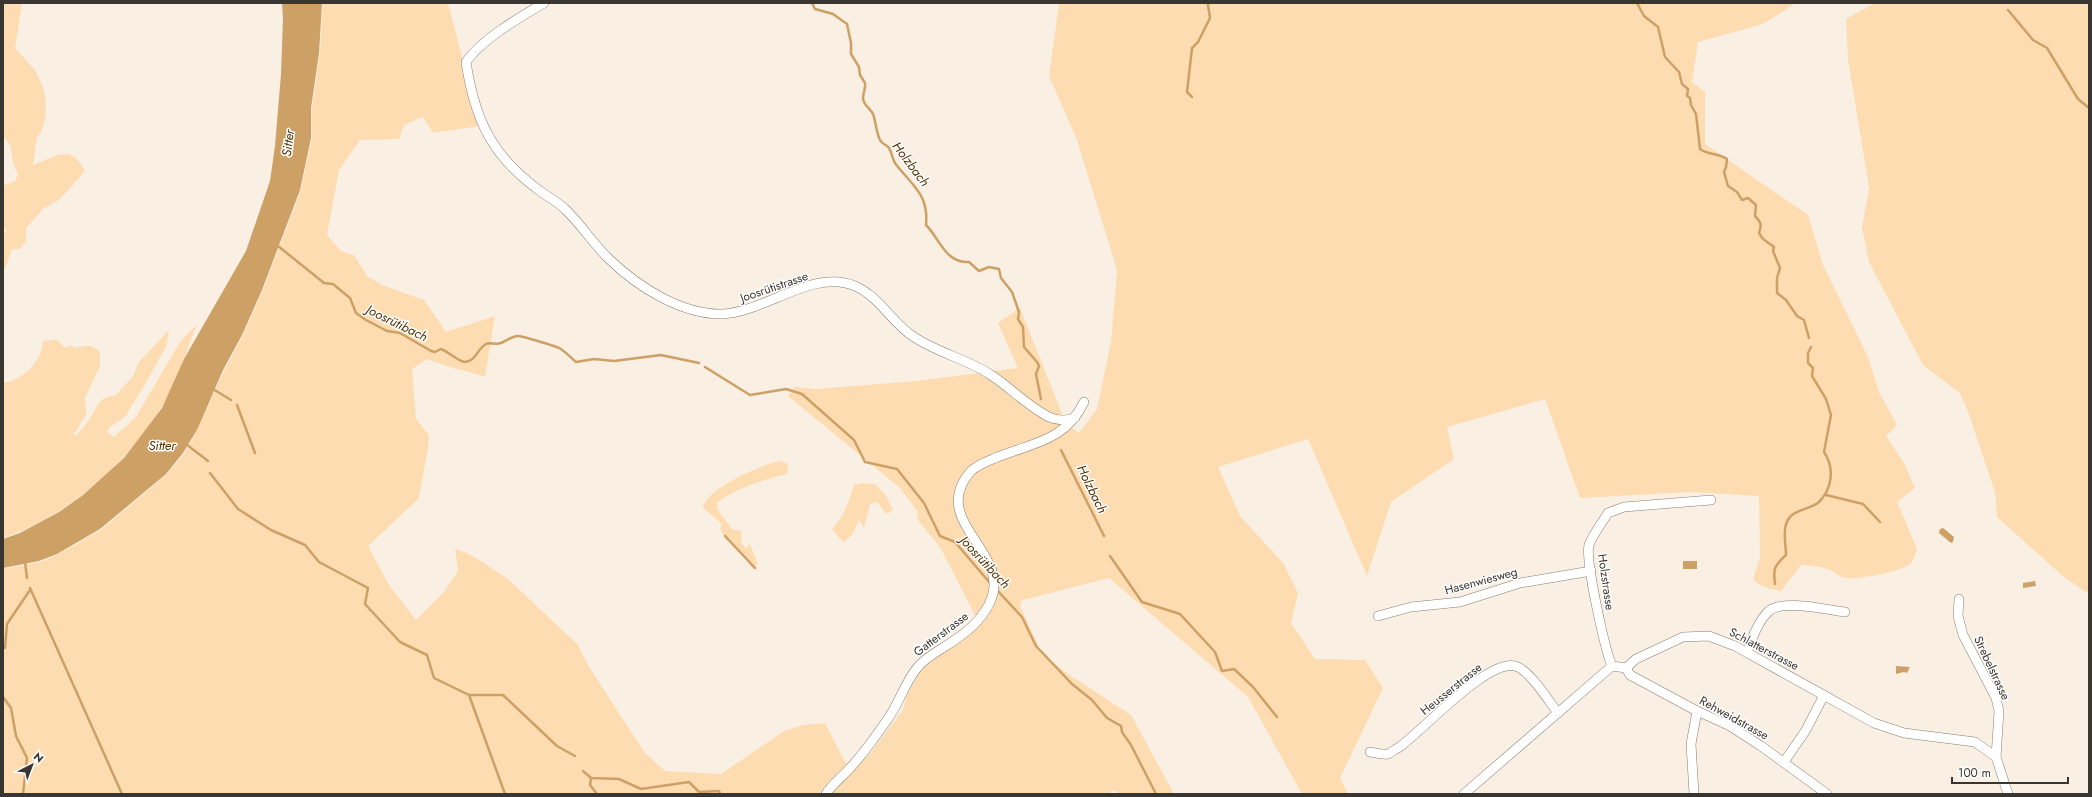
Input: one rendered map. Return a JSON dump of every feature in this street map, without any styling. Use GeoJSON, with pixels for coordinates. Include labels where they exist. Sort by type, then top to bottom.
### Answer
{"type":"FeatureCollection","features":[{"type":"Feature","properties":{"kind":"street","name":"Joosrütistrasse"},"geometry":{"type":"LineString","coordinates":[[544,3],[471,54],[466,62],[481,119],[495,146],[521,176],[565,208],[608,258],[622,271],[661,297],[682,306],[704,312],[722,314],[741,312],[795,291],[821,284],[833,281],[845,282],[858,287],[913,336],[935,348],[964,360],[992,376],[1048,416],[1060,421],[1075,418]]}},
{"type":"Feature","properties":{"kind":"street","name":"Gatterstrasse"},"geometry":{"type":"LineString","coordinates":[[826,794],[851,767],[888,720],[895,709],[904,686],[917,667],[979,621],[992,597],[994,587],[993,571],[963,520],[958,506],[958,492],[972,470],[986,461],[1061,432],[1075,418],[1084,402]]}},
{"type":"Feature","properties":{"kind":"street","name":"Holzstrasse"},"geometry":{"type":"LineString","coordinates":[[1612,666],[1606,653],[1590,571],[1589,546],[1608,513],[1624,507],[1711,500]]}},
{"type":"Feature","properties":{"kind":"street","name":"Hasenwiesweg"},"geometry":{"type":"LineString","coordinates":[[1378,616],[1411,607],[1460,602],[1520,583],[1590,571]]}},
{"type":"Feature","properties":{"kind":"street","name":"Strebelstrasse"},"geometry":{"type":"LineString","coordinates":[[1959,599],[1958,616],[1963,634],[1996,698],[1999,711],[1996,757],[2008,794]]}},
{"type":"Feature","properties":{"kind":"street"},"geometry":{"type":"LineString","coordinates":[[1747,652],[1762,621],[1769,611],[1777,607],[1793,605],[1845,612]]}},
{"type":"Feature","properties":{"kind":"street","name":"Schlatterstrasse"},"geometry":{"type":"LineString","coordinates":[[1626,668],[1636,659],[1676,640],[1691,636],[1709,636],[1724,640],[1747,652],[1874,723],[1890,729],[1926,736],[1958,738],[1975,742],[1996,757]]}},
{"type":"Feature","properties":{"kind":"street","name":"Heusserstrasse"},"geometry":{"type":"LineString","coordinates":[[1370,752],[1389,754],[1402,746],[1463,692],[1494,669],[1503,666],[1512,665],[1520,668],[1558,713]]}},
{"type":"Feature","properties":{"kind":"street"},"geometry":{"type":"LineString","coordinates":[[1464,794],[1612,666],[1626,668]]}},
{"type":"Feature","properties":{"kind":"street","name":"Rehweidstrasse"},"geometry":{"type":"LineString","coordinates":[[1626,668],[1630,675],[1697,711],[1730,726],[1784,762],[1827,794]]}},
{"type":"Feature","properties":{"kind":"street"},"geometry":{"type":"LineString","coordinates":[[1784,762],[1806,730],[1824,695]]}},
{"type":"Feature","properties":{"kind":"street"},"geometry":{"type":"LineString","coordinates":[[1694,794],[1692,744],[1697,711]]}},
{"type":"Feature","properties":{"kind":"shaded area"},"geometry":{"type":"Polygon","coordinates":[[[3,3],[22,3],[15,48],[35,70],[43,87],[46,101],[45,119],[41,132],[37,137],[33,165],[61,154],[74,157],[80,162],[85,171],[60,199],[44,208],[26,228],[26,241],[20,249],[12,249],[5,269],[3,267],[3,234],[7,231],[3,227],[3,186],[15,181],[18,175],[12,159],[11,147],[3,136],[3,3]]]}},
{"type":"Feature","properties":{"kind":"shaded area"},"geometry":{"type":"Polygon","coordinates":[[[323,3],[448,3],[480,126],[433,133],[423,117],[404,125],[399,139],[360,140],[339,170],[327,235],[341,251],[354,255],[367,276],[382,285],[424,300],[446,332],[495,316],[485,377],[427,359],[412,369],[416,419],[429,435],[419,498],[368,546],[389,585],[416,620],[444,592],[458,571],[455,549],[467,553],[508,579],[578,645],[589,667],[645,753],[665,771],[721,774],[784,731],[804,725],[825,723],[845,762],[850,767],[823,794],[3,794],[3,569],[40,562],[57,555],[101,530],[167,474],[184,454],[243,335],[263,290],[301,190],[312,138],[312,108],[320,53],[323,3]]]}},
{"type":"Feature","properties":{"kind":"shaded area"},"geometry":{"type":"Polygon","coordinates":[[[1059,3],[1796,3],[1763,24],[1698,42],[1692,82],[1705,92],[1705,144],[1808,215],[1823,265],[1868,357],[1879,392],[1897,425],[1886,436],[1904,463],[1915,488],[1897,502],[1917,549],[1912,562],[1903,568],[1896,570],[1856,578],[1842,577],[1834,572],[1822,568],[1801,565],[1781,591],[1762,586],[1753,579],[1760,558],[1759,496],[1691,492],[1580,498],[1545,399],[1447,427],[1454,459],[1391,502],[1367,576],[1308,439],[1218,467],[1240,516],[1283,563],[1298,593],[1291,623],[1315,659],[1365,660],[1383,688],[1340,778],[1348,794],[1302,794],[1248,697],[1109,578],[1022,600],[1020,606],[1042,654],[1068,674],[1131,715],[1174,794],[1118,794],[1115,790],[1108,794],[830,794],[852,768],[870,754],[903,710],[906,697],[918,675],[935,656],[974,631],[985,621],[976,617],[940,547],[917,519],[918,512],[900,488],[788,396],[795,387],[816,389],[916,381],[1018,368],[998,323],[1020,308],[1066,424],[1079,433],[1097,409],[1111,342],[1117,270],[1077,140],[1049,76],[1059,3]]]}},
{"type":"Feature","properties":{"kind":"shaded area"},"geometry":{"type":"Polygon","coordinates":[[[1875,3],[2089,3],[2089,594],[2065,578],[1997,517],[1995,492],[1969,414],[1960,393],[1923,365],[1869,262],[1862,228],[1869,188],[1848,59],[1846,19],[1875,3]]]}},
{"type":"Feature","properties":{"kind":"shaded area"},"geometry":{"type":"Polygon","coordinates":[[[197,324],[177,378],[167,398],[130,450],[112,469],[72,502],[50,517],[3,538],[3,383],[12,381],[24,374],[34,365],[40,354],[43,341],[57,340],[64,347],[71,345],[76,348],[89,346],[100,352],[100,366],[85,398],[86,415],[74,434],[76,436],[89,421],[100,401],[106,397],[115,396],[133,376],[139,362],[169,330],[166,347],[125,417],[110,427],[107,432],[114,437],[136,417],[180,342],[197,324]]]}},
{"type":"Feature","properties":{"kind":"shaded area"},"geometry":{"type":"Polygon","coordinates":[[[781,461],[788,464],[787,474],[770,478],[740,489],[717,503],[718,510],[732,529],[741,531],[742,544],[746,548],[750,544],[758,564],[753,569],[733,543],[726,540],[720,529],[722,524],[702,507],[711,495],[726,484],[755,469],[781,461]]]}},
{"type":"Feature","properties":{"kind":"shaded area"},"geometry":{"type":"Polygon","coordinates":[[[862,483],[875,484],[886,496],[893,510],[886,514],[877,502],[870,504],[864,528],[859,520],[852,535],[844,542],[832,529],[843,514],[854,485],[862,483]]]}},
{"type":"Feature","properties":{"kind":"water","name":"Sitter"},"geometry":{"type":"Polygon","coordinates":[[[282,3],[322,3],[319,53],[311,108],[311,138],[300,190],[262,290],[242,335],[223,370],[198,428],[183,453],[166,474],[100,529],[57,554],[39,561],[3,568],[3,539],[20,533],[59,512],[83,495],[124,458],[162,408],[184,359],[246,251],[270,181],[275,146],[281,74],[283,19],[282,3]]]}},
{"type":"Feature","properties":{"kind":"water"},"geometry":{"type":"Polygon","coordinates":[[[1943,528],[1954,537],[1953,542],[1951,543],[1939,533],[1940,529],[1943,528]]]}},
{"type":"Feature","properties":{"kind":"water"},"geometry":{"type":"Polygon","coordinates":[[[1683,561],[1697,561],[1697,569],[1683,569],[1683,561]]]}},
{"type":"Feature","properties":{"kind":"water"},"geometry":{"type":"Polygon","coordinates":[[[2035,581],[2036,586],[2023,588],[2023,583],[2035,581]]]}},
{"type":"Feature","properties":{"kind":"water"},"geometry":{"type":"Polygon","coordinates":[[[1896,666],[1910,667],[1907,673],[1904,672],[1896,674],[1896,666]]]}},
{"type":"Feature","properties":{"kind":"waterway","name":"Holzbach"},"geometry":{"type":"LineString","coordinates":[[812,3],[815,9],[833,14],[847,24],[851,43],[851,54],[859,67],[860,75],[865,83],[863,98],[864,103],[873,114],[880,140],[889,148],[895,163],[918,190],[922,197],[925,205],[926,225],[944,249],[954,259],[969,262],[979,271],[989,267],[999,269],[1001,278],[1012,292],[1019,312],[1018,319],[1023,327],[1024,347],[1039,366],[1036,374],[1041,399]]}},
{"type":"Feature","properties":{"kind":"waterway"},"geometry":{"type":"LineString","coordinates":[[1637,3],[1644,16],[1658,27],[1665,57],[1679,72],[1682,84],[1688,89],[1687,96],[1690,98],[1691,105],[1696,114],[1700,149],[1727,159],[1724,172],[1728,186],[1737,192],[1742,200],[1748,198],[1756,205],[1755,216],[1760,222],[1761,226],[1759,233],[1763,239],[1774,247],[1773,251],[1780,268],[1777,278],[1777,293],[1786,300],[1797,316],[1804,320],[1809,338]]}},
{"type":"Feature","properties":{"kind":"waterway"},"geometry":{"type":"LineString","coordinates":[[1192,97],[1187,92],[1192,48],[1198,42],[1210,18],[1208,5]]}},
{"type":"Feature","properties":{"kind":"waterway"},"geometry":{"type":"LineString","coordinates":[[2008,10],[2033,40],[2047,48],[2078,99],[2089,108]]}},
{"type":"Feature","properties":{"kind":"waterway","name":"Joosrütibach"},"geometry":{"type":"LineString","coordinates":[[278,246],[324,283],[333,284],[350,298],[356,313],[366,320],[387,331],[400,333],[431,351],[435,352],[441,349],[463,362],[472,359],[486,344],[499,344],[518,336],[559,348],[576,362],[594,359],[614,361],[661,355],[699,363]]}},
{"type":"Feature","properties":{"kind":"waterway"},"geometry":{"type":"LineString","coordinates":[[1775,584],[1775,568],[1786,555],[1785,529],[1788,520],[1794,514],[1819,502],[1827,491],[1829,485],[1831,471],[1824,452],[1831,415],[1826,399],[1812,376],[1813,368],[1808,363],[1808,353],[1811,347]]}},
{"type":"Feature","properties":{"kind":"waterway","name":"Joosrütibach"},"geometry":{"type":"LineString","coordinates":[[705,367],[750,395],[786,389],[802,394],[854,440],[865,462],[897,469],[924,503],[940,536],[955,542],[990,583]]}},
{"type":"Feature","properties":{"kind":"waterway"},"geometry":{"type":"LineString","coordinates":[[213,389],[231,400]]}},
{"type":"Feature","properties":{"kind":"waterway"},"geometry":{"type":"LineString","coordinates":[[237,405],[255,453]]}},
{"type":"Feature","properties":{"kind":"waterway"},"geometry":{"type":"LineString","coordinates":[[186,444],[208,461]]}},
{"type":"Feature","properties":{"kind":"waterway","name":"Holzbach"},"geometry":{"type":"LineString","coordinates":[[1061,450],[1104,536]]}},
{"type":"Feature","properties":{"kind":"waterway"},"geometry":{"type":"LineString","coordinates":[[210,473],[238,509],[271,530],[305,545],[319,562],[368,588],[365,604],[400,642],[427,655],[434,678],[469,695],[503,695],[557,746],[575,756]]}},
{"type":"Feature","properties":{"kind":"waterway"},"geometry":{"type":"LineString","coordinates":[[1826,495],[1863,504],[1880,522]]}},
{"type":"Feature","properties":{"kind":"waterway"},"geometry":{"type":"LineString","coordinates":[[725,536],[755,568]]}},
{"type":"Feature","properties":{"kind":"waterway","name":"Holzbach"},"geometry":{"type":"LineString","coordinates":[[1110,556],[1142,602],[1180,614],[1215,652],[1222,671],[1234,669],[1253,687],[1277,717]]}},
{"type":"Feature","properties":{"kind":"waterway"},"geometry":{"type":"LineString","coordinates":[[25,562],[27,578]]}},
{"type":"Feature","properties":{"kind":"waterway"},"geometry":{"type":"LineString","coordinates":[[30,588],[122,794]]}},
{"type":"Feature","properties":{"kind":"waterway","name":"Joosrütibach"},"geometry":{"type":"LineString","coordinates":[[995,588],[1022,617],[1036,646],[1072,684],[1092,700],[1107,718],[1121,726],[1122,732],[1131,745],[1156,794]]}},
{"type":"Feature","properties":{"kind":"waterway"},"geometry":{"type":"LineString","coordinates":[[5,648],[7,624],[30,590]]}},
{"type":"Feature","properties":{"kind":"waterway"},"geometry":{"type":"LineString","coordinates":[[469,695],[505,794]]}},
{"type":"Feature","properties":{"kind":"waterway"},"geometry":{"type":"LineString","coordinates":[[3,697],[11,708],[16,736],[27,758],[23,794]]}},
{"type":"Feature","properties":{"kind":"waterway"},"geometry":{"type":"LineString","coordinates":[[583,771],[591,778],[619,779],[641,789],[689,782],[699,792],[719,791],[720,794]]}},
{"type":"Feature","properties":{"kind":"waterway"},"geometry":{"type":"LineString","coordinates":[[591,778],[590,785],[597,794]]}}]}
